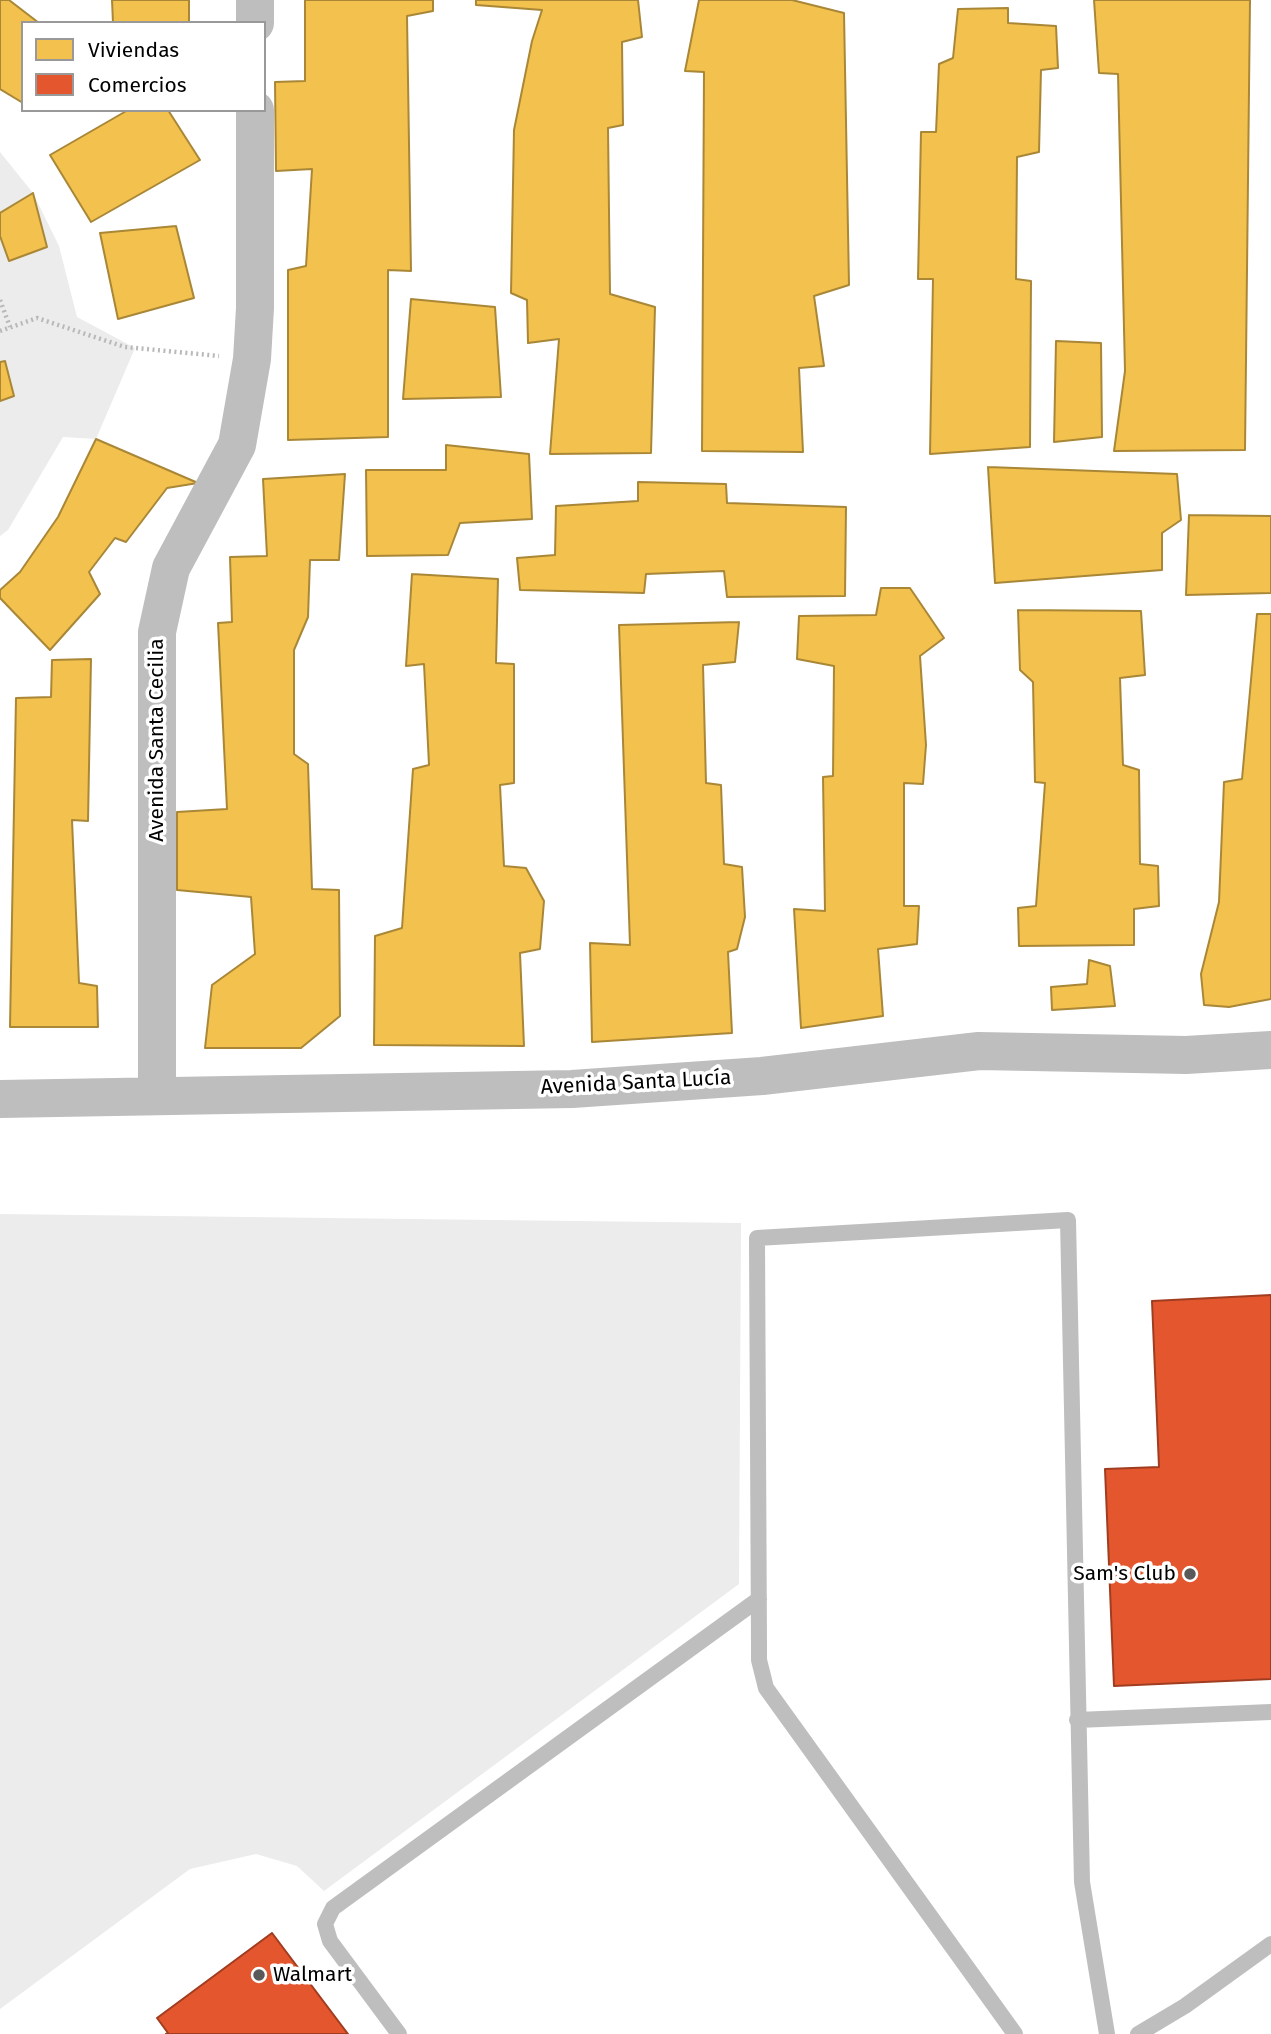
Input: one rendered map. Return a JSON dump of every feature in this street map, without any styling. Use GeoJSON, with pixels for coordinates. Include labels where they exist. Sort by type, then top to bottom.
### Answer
{"type":"FeatureCollection","features":[{"type":"Feature","properties":{"kind":"street"},"geometry":{"type":"LineString","coordinates":[[255,21],[256,0]]}},
{"type":"Feature","properties":{"kind":"street","name":"Avenida Santa Cecilia"},"geometry":{"type":"LineString","coordinates":[[157,1095],[157,632],[171,568],[237,445],[251,359],[255,308],[255,112]]}},
{"type":"Feature","properties":{"kind":"street","name":"Avenida Santa Lucía"},"geometry":{"type":"LineString","coordinates":[[0,1099],[572,1089],[762,1076],[979,1051],[1186,1055],[1271,1050]]}},
{"type":"Feature","properties":{"kind":"lane"},"geometry":{"type":"LineString","coordinates":[[1014,2034],[766,1688],[759,1660],[757,1238],[1068,1220],[1082,1882],[1107,2034]]}},
{"type":"Feature","properties":{"kind":"lane"},"geometry":{"type":"LineString","coordinates":[[399,2034],[330,1941],[325,1924],[333,1908],[759,1599]]}},
{"type":"Feature","properties":{"kind":"lane"},"geometry":{"type":"LineString","coordinates":[[1077,1720],[1271,1712]]}},
{"type":"Feature","properties":{"kind":"lane"},"geometry":{"type":"LineString","coordinates":[[1138,2034],[1185,2006],[1271,1944]]}},
{"type":"Feature","properties":{"kind":"path"},"geometry":{"type":"LineString","coordinates":[[0,300],[10,327]]}},
{"type":"Feature","properties":{"kind":"path"},"geometry":{"type":"LineString","coordinates":[[0,331],[37,318],[125,347],[222,356]]}},
{"type":"Feature","properties":{"kind":"shaded area"},"geometry":{"type":"Polygon","coordinates":[[[0,152],[33,193],[59,246],[77,317],[135,348],[96,439],[63,437],[8,530],[0,536],[0,152]]]}},
{"type":"Feature","properties":{"kind":"shaded area"},"geometry":{"type":"Polygon","coordinates":[[[0,1214],[741,1223],[739,1584],[324,1891],[297,1866],[256,1854],[190,1869],[0,2009],[0,1214]]]}},
{"type":"Feature","properties":{"kind":"building: Viviendas"},"geometry":{"type":"Polygon","coordinates":[[[0,0],[9,0],[36,21],[21,21],[21,102],[0,89],[0,0]]]}},
{"type":"Feature","properties":{"kind":"building: Viviendas"},"geometry":{"type":"Polygon","coordinates":[[[112,0],[189,0],[189,21],[113,21],[112,0]]]}},
{"type":"Feature","properties":{"kind":"building: Viviendas"},"geometry":{"type":"Polygon","coordinates":[[[305,0],[433,0],[433,11],[407,16],[411,271],[388,270],[388,437],[288,440],[288,270],[306,266],[312,169],[276,171],[275,82],[305,81],[305,0]]]}},
{"type":"Feature","properties":{"kind":"building: Viviendas"},"geometry":{"type":"Polygon","coordinates":[[[476,0],[638,0],[642,37],[622,42],[623,125],[608,128],[610,294],[655,307],[651,453],[550,454],[559,339],[528,343],[527,300],[511,293],[514,130],[532,41],[542,10],[476,5],[476,0]]]}},
{"type":"Feature","properties":{"kind":"building: Viviendas"},"geometry":{"type":"Polygon","coordinates":[[[699,0],[792,0],[844,13],[849,285],[814,296],[824,366],[799,368],[803,452],[702,451],[704,72],[685,71],[699,0]]]}},
{"type":"Feature","properties":{"kind":"building: Viviendas"},"geometry":{"type":"Polygon","coordinates":[[[1094,0],[1250,0],[1245,450],[1114,451],[1125,371],[1118,74],[1099,73],[1094,0]]]}},
{"type":"Feature","properties":{"kind":"building: Viviendas"},"geometry":{"type":"Polygon","coordinates":[[[1008,8],[1008,23],[1056,26],[1058,68],[1041,70],[1039,152],[1017,157],[1016,279],[1031,281],[1030,447],[930,454],[933,279],[918,279],[921,132],[936,132],[939,64],[953,58],[958,9],[1008,8]]]}},
{"type":"Feature","properties":{"kind":"building: Viviendas"},"geometry":{"type":"Polygon","coordinates":[[[125,112],[169,112],[200,160],[91,222],[50,155],[125,112]]]}},
{"type":"Feature","properties":{"kind":"building: Viviendas"},"geometry":{"type":"Polygon","coordinates":[[[33,193],[47,247],[9,261],[0,236],[0,213],[33,193]]]}},
{"type":"Feature","properties":{"kind":"building: Viviendas"},"geometry":{"type":"Polygon","coordinates":[[[176,226],[194,298],[118,319],[100,233],[176,226]]]}},
{"type":"Feature","properties":{"kind":"building: Viviendas"},"geometry":{"type":"Polygon","coordinates":[[[411,299],[495,307],[501,397],[403,399],[411,299]]]}},
{"type":"Feature","properties":{"kind":"building: Viviendas"},"geometry":{"type":"Polygon","coordinates":[[[1056,341],[1101,343],[1102,437],[1054,442],[1056,341]]]}},
{"type":"Feature","properties":{"kind":"building: Viviendas"},"geometry":{"type":"Polygon","coordinates":[[[5,361],[14,396],[0,401],[0,362],[5,361]]]}},
{"type":"Feature","properties":{"kind":"building: Viviendas"},"geometry":{"type":"Polygon","coordinates":[[[96,439],[198,483],[167,488],[126,542],[115,538],[89,572],[100,594],[50,650],[0,598],[0,590],[20,572],[58,517],[96,439]]]}},
{"type":"Feature","properties":{"kind":"building: Viviendas"},"geometry":{"type":"Polygon","coordinates":[[[446,445],[529,454],[532,519],[460,523],[448,555],[367,556],[366,470],[446,470],[446,445]]]}},
{"type":"Feature","properties":{"kind":"building: Viviendas"},"geometry":{"type":"Polygon","coordinates":[[[988,467],[1177,474],[1181,520],[1162,533],[1162,570],[995,583],[988,467]]]}},
{"type":"Feature","properties":{"kind":"building: Viviendas"},"geometry":{"type":"Polygon","coordinates":[[[345,474],[339,560],[310,560],[308,617],[294,650],[294,754],[308,764],[312,889],[339,890],[340,1016],[301,1048],[205,1048],[212,985],[255,954],[251,897],[177,890],[177,812],[227,809],[218,623],[232,622],[230,557],[267,556],[263,479],[345,474]]]}},
{"type":"Feature","properties":{"kind":"building: Viviendas"},"geometry":{"type":"Polygon","coordinates":[[[638,482],[726,484],[727,503],[846,507],[845,596],[727,597],[724,571],[646,574],[644,593],[520,590],[517,558],[555,555],[556,506],[638,501],[638,482]]]}},
{"type":"Feature","properties":{"kind":"building: Viviendas"},"geometry":{"type":"Polygon","coordinates":[[[1189,515],[1271,516],[1271,593],[1186,595],[1189,515]]]}},
{"type":"Feature","properties":{"kind":"building: Viviendas"},"geometry":{"type":"Polygon","coordinates":[[[412,574],[498,579],[496,663],[514,664],[514,783],[500,785],[504,866],[526,868],[544,901],[540,949],[520,953],[524,1046],[374,1045],[375,936],[402,928],[413,769],[429,765],[424,664],[406,666],[412,574]]]}},
{"type":"Feature","properties":{"kind":"building: Viviendas"},"geometry":{"type":"Polygon","coordinates":[[[881,588],[910,588],[944,638],[920,656],[926,745],[923,784],[904,783],[904,906],[919,906],[917,944],[878,949],[883,1016],[801,1028],[794,909],[825,911],[823,777],[833,776],[834,666],[797,659],[799,616],[876,615],[881,588]]]}},
{"type":"Feature","properties":{"kind":"building: Viviendas"},"geometry":{"type":"Polygon","coordinates":[[[1018,610],[1141,611],[1145,675],[1120,678],[1123,765],[1139,770],[1140,864],[1158,866],[1159,906],[1134,909],[1134,945],[1019,946],[1018,908],[1036,906],[1045,783],[1035,782],[1033,682],[1020,670],[1018,610]]]}},
{"type":"Feature","properties":{"kind":"building: Viviendas"},"geometry":{"type":"Polygon","coordinates":[[[1257,614],[1271,614],[1271,999],[1229,1007],[1204,1005],[1201,974],[1219,902],[1224,782],[1242,779],[1257,614]]]}},
{"type":"Feature","properties":{"kind":"building: Viviendas"},"geometry":{"type":"Polygon","coordinates":[[[739,622],[735,662],[703,665],[706,783],[721,785],[724,864],[742,867],[745,917],[737,949],[728,952],[732,1033],[592,1042],[590,943],[630,945],[619,625],[739,622]]]}},
{"type":"Feature","properties":{"kind":"building: Viviendas"},"geometry":{"type":"Polygon","coordinates":[[[91,659],[88,821],[72,820],[79,983],[97,986],[98,1027],[10,1027],[16,698],[51,697],[52,660],[91,659]]]}},
{"type":"Feature","properties":{"kind":"building: Viviendas"},"geometry":{"type":"Polygon","coordinates":[[[1089,960],[1110,966],[1115,1006],[1052,1010],[1051,987],[1087,984],[1089,960]]]}},
{"type":"Feature","properties":{"kind":"building: Comercios","name":"Sam's Club"},"geometry":{"type":"Polygon","coordinates":[[[1271,1295],[1271,1679],[1114,1686],[1105,1469],[1159,1467],[1152,1301],[1271,1295]]]}},
{"type":"Feature","properties":{"kind":"building: Comercios","name":"Walmart"},"geometry":{"type":"Polygon","coordinates":[[[272,1933],[348,2034],[166,2034],[168,2033],[157,2018],[272,1933]]]}},
{"type":"Feature","properties":{"kind":"place","name":"Sam's Club"},"geometry":{"type":"Point","coordinates":[1190,1574]}},
{"type":"Feature","properties":{"kind":"place","name":"Walmart"},"geometry":{"type":"Point","coordinates":[259,1975]}}]}
